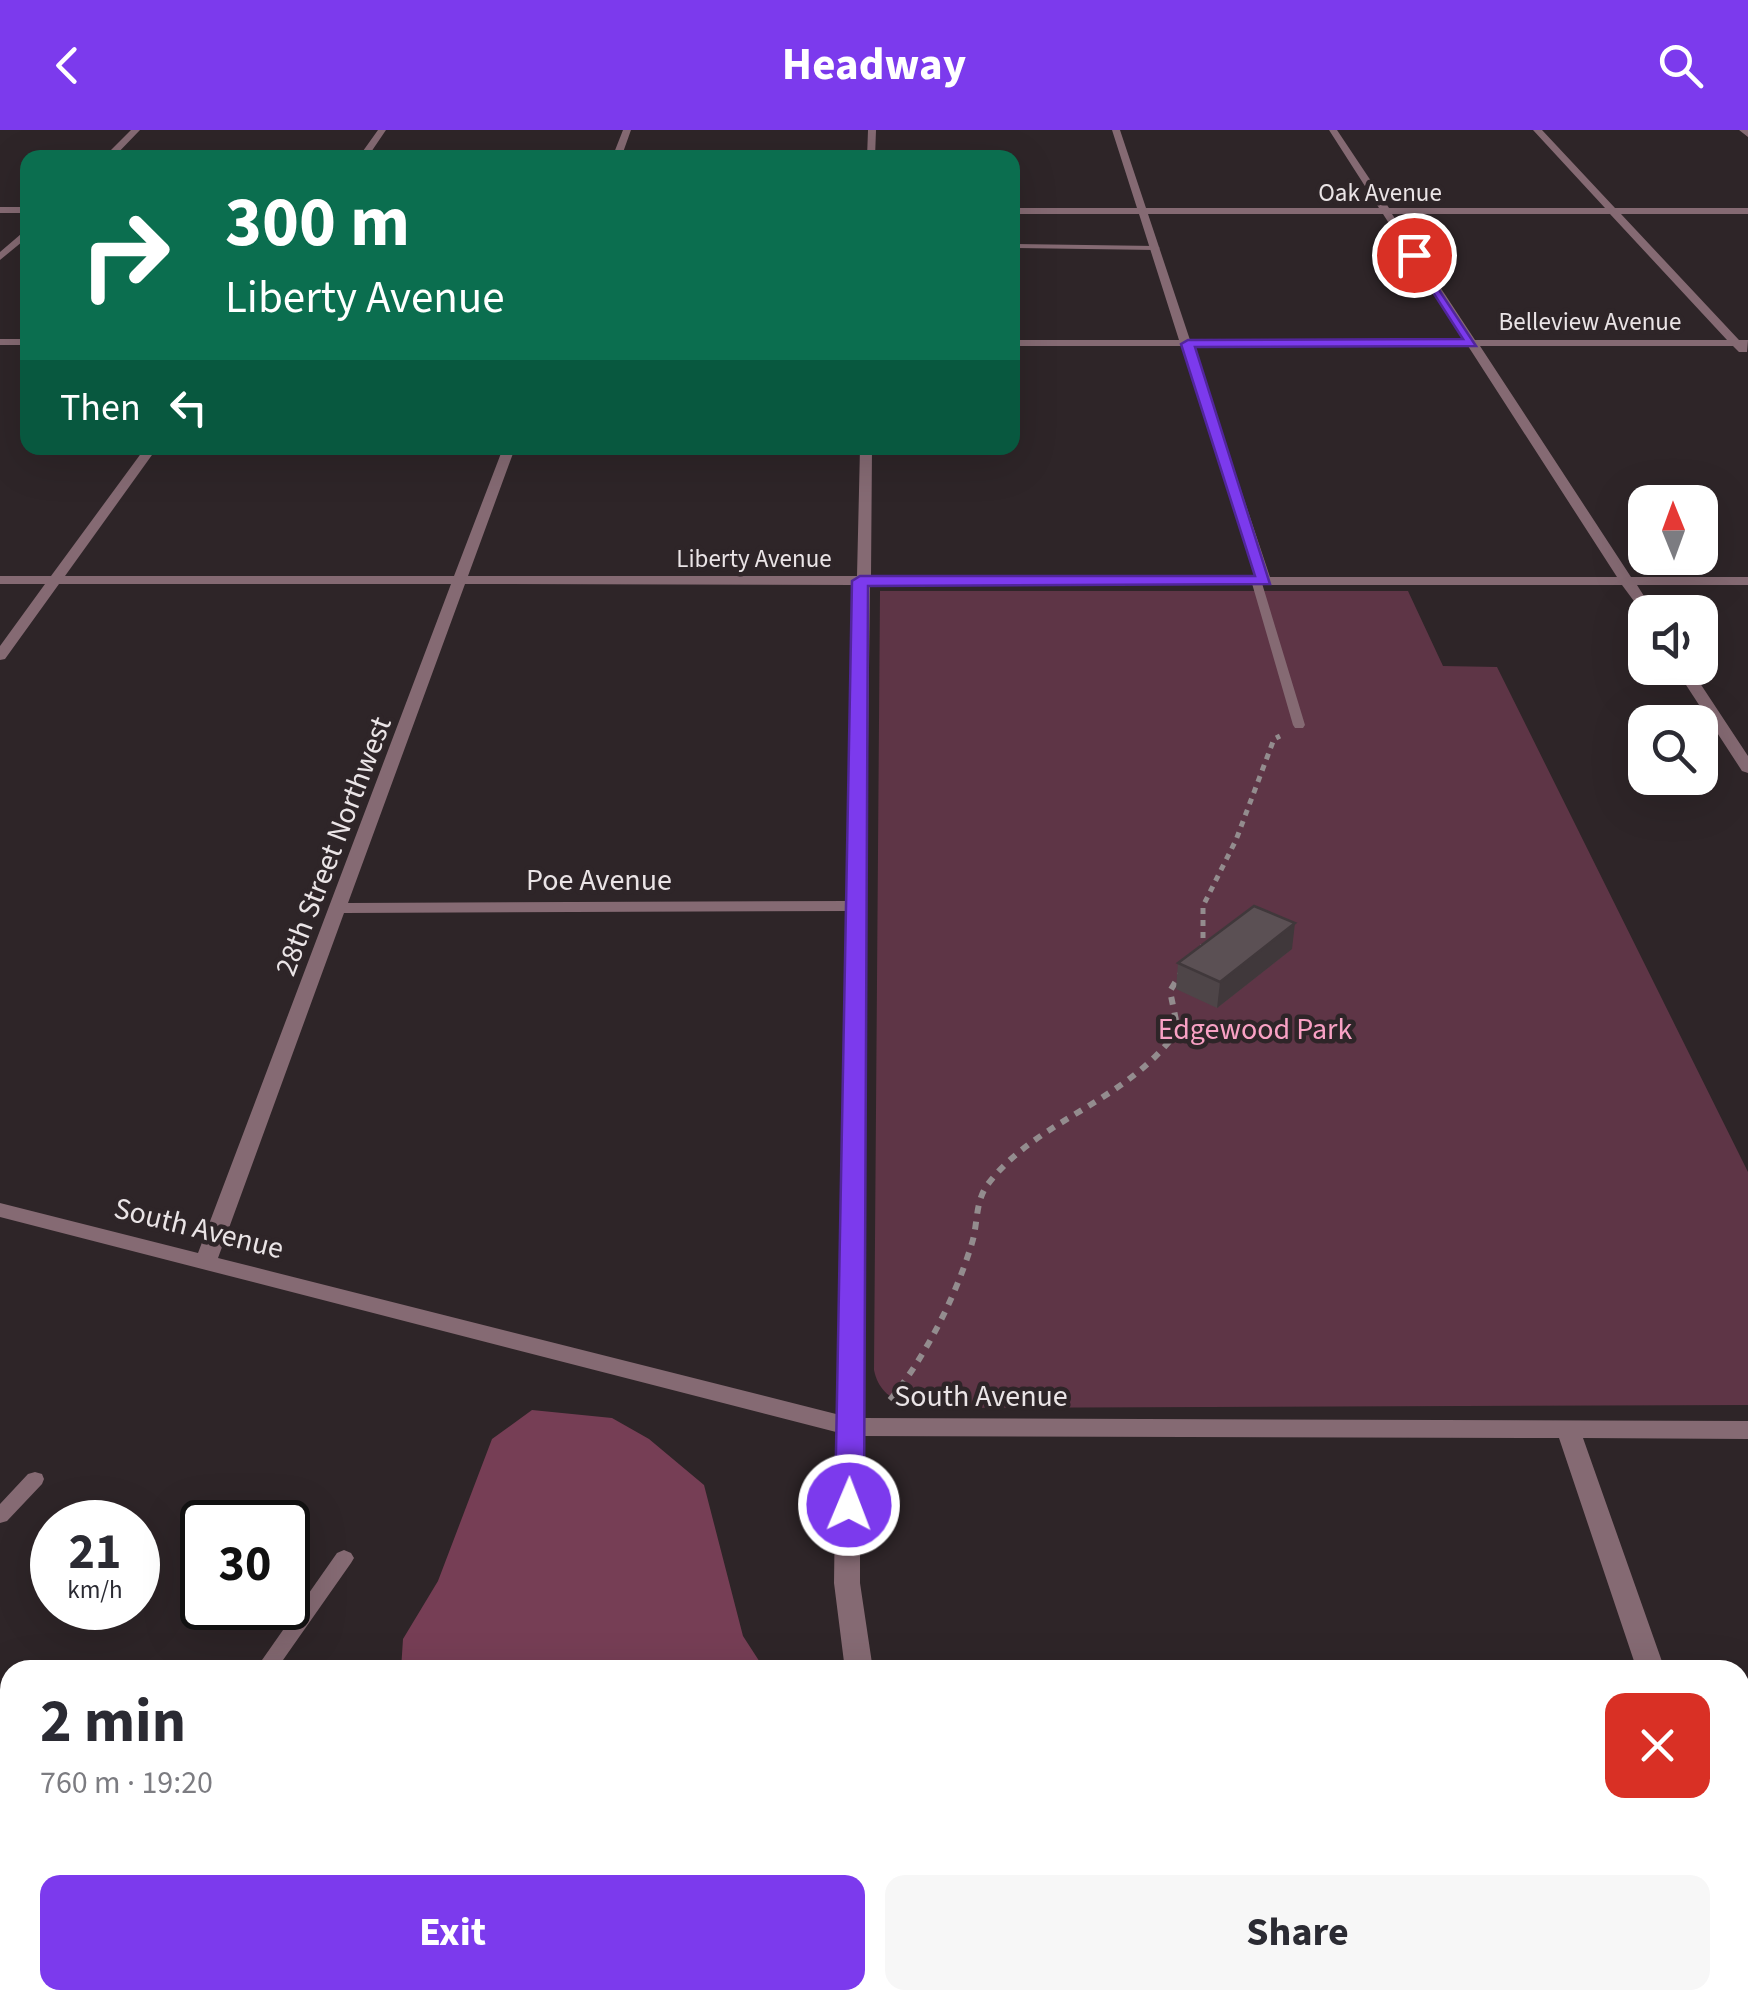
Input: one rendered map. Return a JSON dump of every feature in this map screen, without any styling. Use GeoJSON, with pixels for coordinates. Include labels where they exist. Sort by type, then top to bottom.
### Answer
{"type":"FeatureCollection","features":[{"type":"Feature","properties":{"kind":"street"},"geometry":{"type":"LineString","coordinates":[[115,150],[136,130]]}},
{"type":"Feature","properties":{"kind":"street"},"geometry":{"type":"LineString","coordinates":[[1116,130],[1188,344],[1260,580]]}},
{"type":"Feature","properties":{"kind":"street"},"geometry":{"type":"LineString","coordinates":[[1333,130],[1635,595]]}},
{"type":"Feature","properties":{"kind":"street"},"geometry":{"type":"LineString","coordinates":[[1537,130],[1743,343],[1748,355]]}},
{"type":"Feature","properties":{"kind":"street","name":"Oak Avenue"},"geometry":{"type":"LineString","coordinates":[[1020,211],[1748,212]]}},
{"type":"Feature","properties":{"kind":"street"},"geometry":{"type":"LineString","coordinates":[[0,257],[20,238]]}},
{"type":"Feature","properties":{"kind":"street","name":"Belleview Avenue"},"geometry":{"type":"LineString","coordinates":[[1020,344],[1743,343]]}},
{"type":"Feature","properties":{"kind":"street"},"geometry":{"type":"LineString","coordinates":[[0,656],[146,455]]}},
{"type":"Feature","properties":{"kind":"street","name":"28th Street Northwest"},"geometry":{"type":"LineString","coordinates":[[205,1263],[506,455]]}},
{"type":"Feature","properties":{"kind":"street"},"geometry":{"type":"LineString","coordinates":[[858,1660],[848,1584],[848,1380],[859,906],[860,581],[866,455]]}},
{"type":"Feature","properties":{"kind":"street","name":"Liberty Avenue"},"geometry":{"type":"LineString","coordinates":[[0,580],[1748,581]]}},
{"type":"Feature","properties":{"kind":"street"},"geometry":{"type":"LineString","coordinates":[[1693,685],[1748,768]]}},
{"type":"Feature","properties":{"kind":"street","name":"Poe Avenue"},"geometry":{"type":"LineString","coordinates":[[338,908],[859,906]]}},
{"type":"Feature","properties":{"kind":"street","name":"South Avenue"},"geometry":{"type":"LineString","coordinates":[[0,1210],[851,1427],[1748,1430]]}},
{"type":"Feature","properties":{"kind":"street"},"geometry":{"type":"LineString","coordinates":[[1568,1430],[1648,1660]]}},
{"type":"Feature","properties":{"kind":"lane"},"geometry":{"type":"LineString","coordinates":[[1020,246],[1156,248]]}},
{"type":"Feature","properties":{"kind":"lane"},"geometry":{"type":"LineString","coordinates":[[1260,580],[1298,725]]}},
{"type":"Feature","properties":{"kind":"lane"},"geometry":{"type":"LineString","coordinates":[[0,1516],[35,1479]]}},
{"type":"Feature","properties":{"kind":"lane"},"geometry":{"type":"LineString","coordinates":[[271,1660],[344,1558]]}},
{"type":"Feature","properties":{"kind":"path"},"geometry":{"type":"LineString","coordinates":[[851,1427],[895,1396],[952,1290],[971,1245],[986,1186],[1025,1151],[1102,1103],[1166,1050],[1178,1030],[1170,992],[1174,981],[1203,951],[1202,906],[1236,840],[1274,740],[1298,725]]}},
{"type":"Feature","properties":{"kind":"green space","name":"Edgewood Park"},"geometry":{"type":"Polygon","coordinates":[[[880,591],[1408,591],[1443,666],[1497,667],[1748,1172],[1748,1405],[950,1408],[914,1405],[885,1392],[874,1370],[880,591]]]}},
{"type":"Feature","properties":{"kind":"shaded area"},"geometry":{"type":"Polygon","coordinates":[[[532,1410],[612,1418],[649,1439],[704,1485],[743,1636],[759,1660],[402,1660],[403,1639],[438,1581],[492,1439],[532,1410]]]}},
{"type":"Feature","properties":{"kind":"building"},"geometry":{"type":"Polygon","coordinates":[[[1254,906],[1295,923],[1220,982],[1178,963],[1254,906]]]}},
{"type":"Feature","properties":{"kind":"route"},"geometry":{"type":"LineString","coordinates":[[849,1505],[860,581],[1264,580],[1188,344],[1472,343],[1414,255]]}}]}
